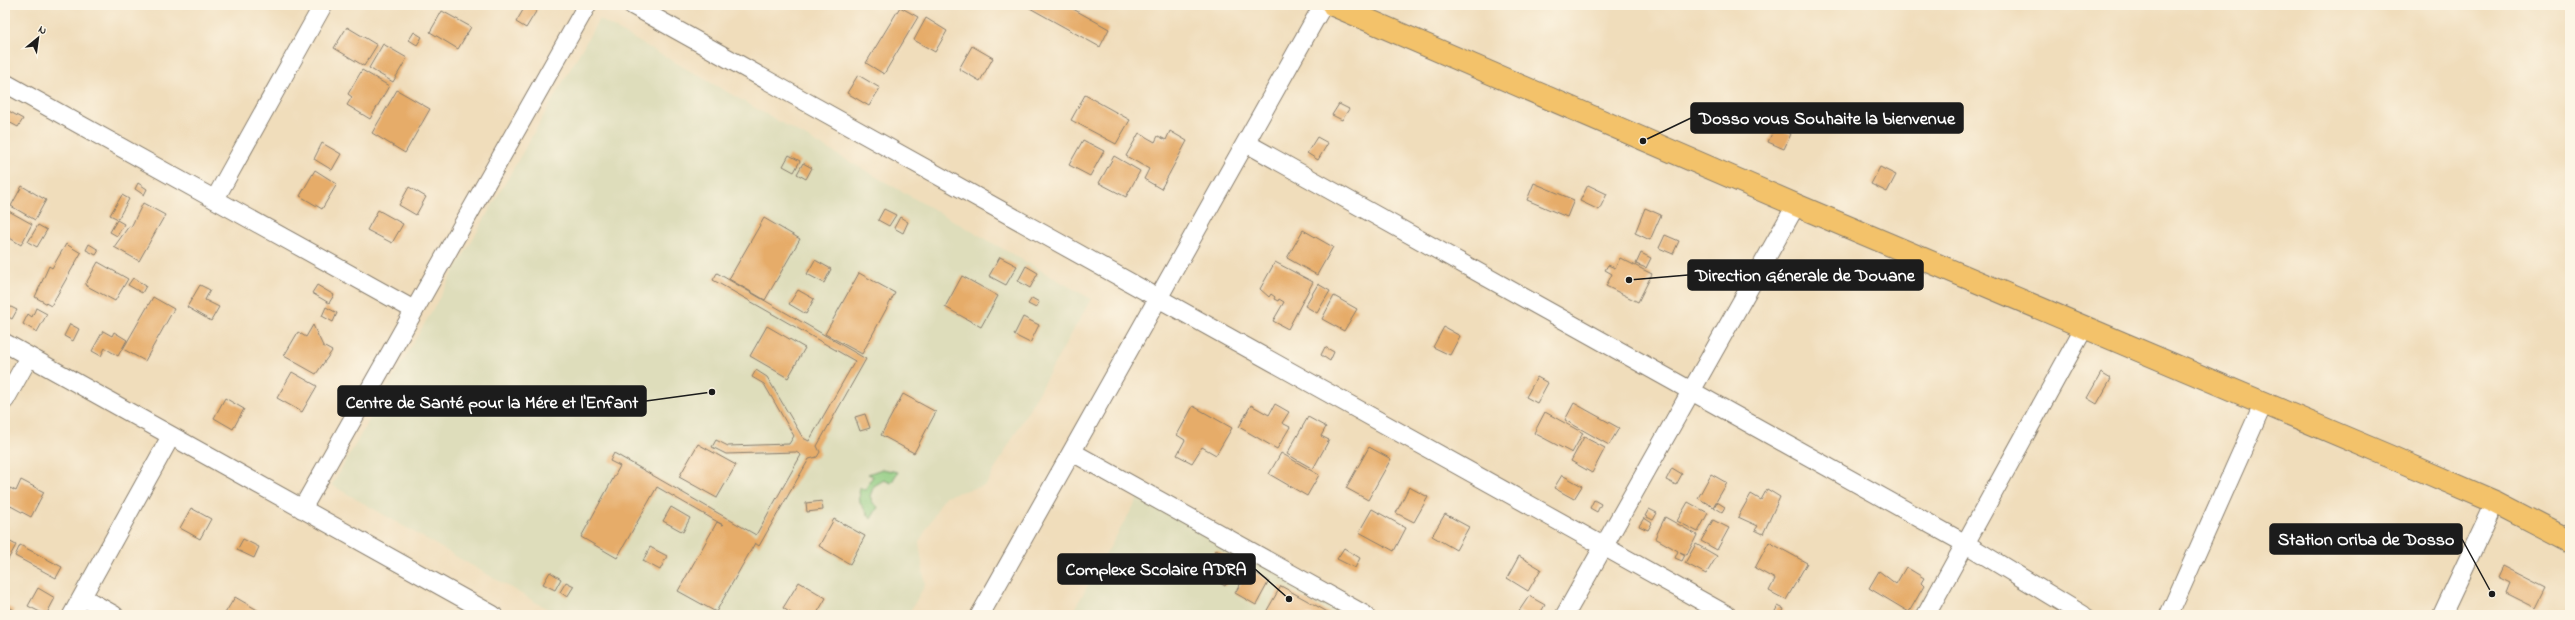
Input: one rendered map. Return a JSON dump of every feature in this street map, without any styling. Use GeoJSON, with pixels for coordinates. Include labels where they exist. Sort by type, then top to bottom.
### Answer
{"type":"FeatureCollection","features":[{"type":"Feature","properties":{"kind":"highway"},"geometry":{"type":"LineString","coordinates":[[1333,5],[1796,205],[2085,326],[2263,404],[2495,502],[2570,541]]}},
{"type":"Feature","properties":{"kind":"street"},"geometry":{"type":"LineString","coordinates":[[214,199],[323,5]]}},
{"type":"Feature","properties":{"kind":"street"},"geometry":{"type":"LineString","coordinates":[[302,509],[587,5]]}},
{"type":"Feature","properties":{"kind":"street"},"geometry":{"type":"LineString","coordinates":[[632,5],[1727,615]]}},
{"type":"Feature","properties":{"kind":"street"},"geometry":{"type":"LineString","coordinates":[[980,615],[1323,5]]}},
{"type":"Feature","properties":{"kind":"street"},"geometry":{"type":"LineString","coordinates":[[5,83],[414,310]]}},
{"type":"Feature","properties":{"kind":"street"},"geometry":{"type":"LineString","coordinates":[[1246,143],[1966,544],[2082,615]]}},
{"type":"Feature","properties":{"kind":"street"},"geometry":{"type":"LineString","coordinates":[[1564,615],[1796,205]]}},
{"type":"Feature","properties":{"kind":"street"},"geometry":{"type":"LineString","coordinates":[[1926,615],[2085,326]]}},
{"type":"Feature","properties":{"kind":"street"},"geometry":{"type":"LineString","coordinates":[[5,343],[493,615]]}},
{"type":"Feature","properties":{"kind":"street"},"geometry":{"type":"LineString","coordinates":[[5,400],[29,356]]}},
{"type":"Feature","properties":{"kind":"street"},"geometry":{"type":"LineString","coordinates":[[2169,615],[2263,404]]}},
{"type":"Feature","properties":{"kind":"street"},"geometry":{"type":"LineString","coordinates":[[72,615],[171,436]]}},
{"type":"Feature","properties":{"kind":"street"},"geometry":{"type":"LineString","coordinates":[[1072,452],[1364,615]]}},
{"type":"Feature","properties":{"kind":"street"},"geometry":{"type":"LineString","coordinates":[[2442,615],[2495,502]]}},
{"type":"Feature","properties":{"kind":"street"},"geometry":{"type":"LineString","coordinates":[[82,597],[114,615]]}},
{"type":"Feature","properties":{"kind":"shaded area"},"geometry":{"type":"Polygon","coordinates":[[[599,19],[1091,299],[986,485],[945,496],[919,542],[925,585],[908,615],[558,615],[332,485],[599,19]]]}},
{"type":"Feature","properties":{"kind":"shaded area"},"geometry":{"type":"Polygon","coordinates":[[[1141,493],[1352,615],[1071,615],[1141,493]]]}},
{"type":"Feature","properties":{"kind":"green space"},"geometry":{"type":"Polygon","coordinates":[[[882,469],[898,472],[891,483],[884,480],[874,486],[870,496],[873,503],[878,507],[871,519],[860,503],[859,487],[865,490],[873,476],[868,474],[882,469]]]}},
{"type":"Feature","properties":{"kind":"building"},"geometry":{"type":"Polygon","coordinates":[[[526,5],[540,5],[526,28],[516,22],[526,5]]]}},
{"type":"Feature","properties":{"kind":"building"},"geometry":{"type":"Polygon","coordinates":[[[1029,5],[1066,5],[1109,29],[1100,47],[1028,7],[1029,5]]]}},
{"type":"Feature","properties":{"kind":"building"},"geometry":{"type":"Polygon","coordinates":[[[900,7],[918,17],[884,74],[866,63],[900,7]]]}},
{"type":"Feature","properties":{"kind":"building"},"geometry":{"type":"Polygon","coordinates":[[[442,11],[471,27],[458,49],[430,32],[442,11]]]}},
{"type":"Feature","properties":{"kind":"building"},"geometry":{"type":"Polygon","coordinates":[[[926,18],[947,31],[935,52],[914,40],[926,18]]]}},
{"type":"Feature","properties":{"kind":"building"},"geometry":{"type":"Polygon","coordinates":[[[347,27],[377,45],[364,66],[334,48],[347,27]]]}},
{"type":"Feature","properties":{"kind":"building"},"geometry":{"type":"Polygon","coordinates":[[[414,32],[422,37],[417,45],[409,40],[414,32]]]}},
{"type":"Feature","properties":{"kind":"building"},"geometry":{"type":"Polygon","coordinates":[[[383,44],[407,58],[393,82],[369,68],[383,44]]]}},
{"type":"Feature","properties":{"kind":"building"},"geometry":{"type":"Polygon","coordinates":[[[972,46],[993,58],[980,81],[959,69],[972,46]]]}},
{"type":"Feature","properties":{"kind":"building"},"geometry":{"type":"Polygon","coordinates":[[[362,70],[389,86],[370,119],[347,105],[352,97],[348,94],[362,70]]]}},
{"type":"Feature","properties":{"kind":"building"},"geometry":{"type":"Polygon","coordinates":[[[858,75],[880,88],[869,106],[847,93],[858,75]]]}},
{"type":"Feature","properties":{"kind":"building"},"geometry":{"type":"Polygon","coordinates":[[[397,90],[430,109],[405,153],[372,133],[397,90]]]}},
{"type":"Feature","properties":{"kind":"building"},"geometry":{"type":"Polygon","coordinates":[[[1085,95],[1130,120],[1116,144],[1071,120],[1085,95]]]}},
{"type":"Feature","properties":{"kind":"building"},"geometry":{"type":"Polygon","coordinates":[[[1339,104],[1349,109],[1342,120],[1332,115],[1339,104]]]}},
{"type":"Feature","properties":{"kind":"building"},"geometry":{"type":"Polygon","coordinates":[[[5,109],[23,119],[18,127],[5,120],[5,109]]]}},
{"type":"Feature","properties":{"kind":"building"},"geometry":{"type":"Polygon","coordinates":[[[1775,127],[1791,134],[1784,149],[1768,142],[1775,127]]]}},
{"type":"Feature","properties":{"kind":"building"},"geometry":{"type":"Polygon","coordinates":[[[1170,131],[1187,141],[1161,189],[1144,179],[1149,169],[1126,156],[1139,133],[1155,142],[1158,136],[1166,140],[1170,131]]]}},
{"type":"Feature","properties":{"kind":"building"},"geometry":{"type":"Polygon","coordinates":[[[1317,137],[1328,143],[1318,160],[1307,153],[1317,137]]]}},
{"type":"Feature","properties":{"kind":"building"},"geometry":{"type":"Polygon","coordinates":[[[1083,140],[1104,151],[1090,176],[1069,165],[1083,140]]]}},
{"type":"Feature","properties":{"kind":"building"},"geometry":{"type":"Polygon","coordinates":[[[322,143],[341,154],[332,170],[314,159],[322,143]]]}},
{"type":"Feature","properties":{"kind":"building"},"geometry":{"type":"Polygon","coordinates":[[[789,155],[800,161],[794,172],[783,166],[789,155]]]}},
{"type":"Feature","properties":{"kind":"building"},"geometry":{"type":"Polygon","coordinates":[[[1114,156],[1140,171],[1126,197],[1099,183],[1114,156]]]}},
{"type":"Feature","properties":{"kind":"building"},"geometry":{"type":"Polygon","coordinates":[[[803,163],[812,168],[806,179],[797,174],[803,163]]]}},
{"type":"Feature","properties":{"kind":"building"},"geometry":{"type":"Polygon","coordinates":[[[1880,167],[1896,175],[1887,192],[1871,184],[1880,167]]]}},
{"type":"Feature","properties":{"kind":"building"},"geometry":{"type":"Polygon","coordinates":[[[315,170],[337,184],[322,209],[300,196],[315,170]]]}},
{"type":"Feature","properties":{"kind":"building"},"geometry":{"type":"Polygon","coordinates":[[[138,183],[147,189],[144,195],[135,189],[138,183]]]}},
{"type":"Feature","properties":{"kind":"building"},"geometry":{"type":"Polygon","coordinates":[[[1534,183],[1574,200],[1567,217],[1527,200],[1534,183]]]}},
{"type":"Feature","properties":{"kind":"building"},"geometry":{"type":"Polygon","coordinates":[[[1588,185],[1607,194],[1599,210],[1580,201],[1588,185]]]}},
{"type":"Feature","properties":{"kind":"building"},"geometry":{"type":"Polygon","coordinates":[[[22,186],[46,200],[35,220],[11,206],[22,186]]]}},
{"type":"Feature","properties":{"kind":"building"},"geometry":{"type":"Polygon","coordinates":[[[409,187],[426,197],[416,215],[399,205],[409,187]]]}},
{"type":"Feature","properties":{"kind":"building"},"geometry":{"type":"Polygon","coordinates":[[[122,195],[129,199],[118,219],[110,215],[122,195]]]}},
{"type":"Feature","properties":{"kind":"building"},"geometry":{"type":"Polygon","coordinates":[[[143,203],[165,215],[139,261],[114,247],[129,226],[131,227],[143,203]]]}},
{"type":"Feature","properties":{"kind":"building"},"geometry":{"type":"Polygon","coordinates":[[[1645,208],[1661,215],[1650,240],[1635,233],[1645,208]]]}},
{"type":"Feature","properties":{"kind":"building"},"geometry":{"type":"Polygon","coordinates":[[[5,209],[32,224],[21,245],[5,235],[5,209]]]}},
{"type":"Feature","properties":{"kind":"building"},"geometry":{"type":"Polygon","coordinates":[[[884,209],[896,215],[889,226],[878,220],[884,209]]]}},
{"type":"Feature","properties":{"kind":"building"},"geometry":{"type":"Polygon","coordinates":[[[378,210],[403,224],[392,243],[367,230],[378,210]]]}},
{"type":"Feature","properties":{"kind":"building"},"geometry":{"type":"Polygon","coordinates":[[[900,217],[908,222],[903,233],[894,228],[900,217]]]}},
{"type":"Feature","properties":{"kind":"building"},"geometry":{"type":"Polygon","coordinates":[[[764,218],[800,239],[765,300],[729,279],[764,218]]]}},
{"type":"Feature","properties":{"kind":"building"},"geometry":{"type":"Polygon","coordinates":[[[117,220],[124,224],[117,236],[110,232],[117,220]]]}},
{"type":"Feature","properties":{"kind":"building"},"geometry":{"type":"Polygon","coordinates":[[[38,225],[47,230],[37,247],[28,242],[38,225]]]}},
{"type":"Feature","properties":{"kind":"building"},"geometry":{"type":"Polygon","coordinates":[[[1303,230],[1333,247],[1317,275],[1287,258],[1303,230]]]}},
{"type":"Feature","properties":{"kind":"building"},"geometry":{"type":"Polygon","coordinates":[[[1665,235],[1679,241],[1673,254],[1659,248],[1665,235]]]}},
{"type":"Feature","properties":{"kind":"building"},"geometry":{"type":"Polygon","coordinates":[[[66,244],[81,253],[51,306],[35,297],[49,266],[52,268],[66,244]]]}},
{"type":"Feature","properties":{"kind":"building"},"geometry":{"type":"Polygon","coordinates":[[[89,244],[99,250],[96,255],[86,250],[89,244]]]}},
{"type":"Feature","properties":{"kind":"building"},"geometry":{"type":"Polygon","coordinates":[[[1641,253],[1651,258],[1646,268],[1636,264],[1641,253]]]}},
{"type":"Feature","properties":{"kind":"building"},"geometry":{"type":"Polygon","coordinates":[[[1000,257],[1017,266],[1006,285],[989,276],[1000,257]]]}},
{"type":"Feature","properties":{"kind":"building"},"geometry":{"type":"Polygon","coordinates":[[[1620,258],[1652,274],[1638,302],[1606,286],[1612,274],[1605,270],[1608,265],[1615,268],[1620,258]]]}},
{"type":"Feature","properties":{"kind":"building"},"geometry":{"type":"Polygon","coordinates":[[[815,260],[831,269],[824,283],[807,274],[815,260]]]}},
{"type":"Feature","properties":{"kind":"building"},"geometry":{"type":"Polygon","coordinates":[[[98,262],[128,279],[115,301],[85,285],[98,262]]]}},
{"type":"Feature","properties":{"kind":"building"},"geometry":{"type":"Polygon","coordinates":[[[1275,262],[1313,282],[1288,329],[1273,321],[1284,302],[1279,299],[1278,301],[1274,299],[1275,297],[1271,294],[1269,297],[1260,289],[1275,262]]]}},
{"type":"Feature","properties":{"kind":"building"},"geometry":{"type":"Polygon","coordinates":[[[1026,266],[1038,273],[1030,288],[1018,281],[1026,266]]]}},
{"type":"Feature","properties":{"kind":"building"},"geometry":{"type":"Polygon","coordinates":[[[717,273],[866,359],[817,446],[820,452],[817,457],[809,459],[759,546],[755,543],[716,612],[678,591],[717,522],[723,525],[657,487],[617,558],[581,537],[620,466],[610,461],[614,453],[756,535],[801,455],[796,452],[726,454],[712,447],[716,440],[728,446],[789,444],[794,436],[764,384],[752,377],[756,370],[767,377],[803,438],[809,441],[855,361],[713,280],[717,273]]]}},
{"type":"Feature","properties":{"kind":"building"},"geometry":{"type":"Polygon","coordinates":[[[859,273],[895,293],[862,354],[825,334],[859,273]]]}},
{"type":"Feature","properties":{"kind":"building"},"geometry":{"type":"Polygon","coordinates":[[[962,276],[998,296],[981,327],[945,307],[962,276]]]}},
{"type":"Feature","properties":{"kind":"building"},"geometry":{"type":"Polygon","coordinates":[[[133,278],[146,286],[142,293],[128,285],[133,278]]]}},
{"type":"Feature","properties":{"kind":"building"},"geometry":{"type":"Polygon","coordinates":[[[1318,284],[1330,291],[1317,313],[1305,306],[1318,284]]]}},
{"type":"Feature","properties":{"kind":"building"},"geometry":{"type":"Polygon","coordinates":[[[200,285],[210,290],[205,300],[219,307],[211,321],[187,307],[200,285]]]}},
{"type":"Feature","properties":{"kind":"building"},"geometry":{"type":"Polygon","coordinates":[[[317,285],[334,295],[329,303],[312,293],[317,285]]]}},
{"type":"Feature","properties":{"kind":"building"},"geometry":{"type":"Polygon","coordinates":[[[798,290],[814,299],[806,314],[789,304],[798,290]]]}},
{"type":"Feature","properties":{"kind":"building"},"geometry":{"type":"Polygon","coordinates":[[[1334,296],[1357,309],[1344,331],[1322,319],[1334,296]]]}},
{"type":"Feature","properties":{"kind":"building"},"geometry":{"type":"Polygon","coordinates":[[[153,297],[174,309],[145,361],[123,349],[153,297]]]}},
{"type":"Feature","properties":{"kind":"building"},"geometry":{"type":"Polygon","coordinates":[[[1032,298],[1039,302],[1036,308],[1028,304],[1032,298]]]}},
{"type":"Feature","properties":{"kind":"building"},"geometry":{"type":"Polygon","coordinates":[[[5,304],[17,310],[12,319],[5,315],[5,304]]]}},
{"type":"Feature","properties":{"kind":"building"},"geometry":{"type":"Polygon","coordinates":[[[326,307],[337,313],[333,322],[322,316],[326,307]]]}},
{"type":"Feature","properties":{"kind":"building"},"geometry":{"type":"Polygon","coordinates":[[[36,308],[47,314],[37,332],[23,324],[28,314],[32,317],[36,308]]]}},
{"type":"Feature","properties":{"kind":"building"},"geometry":{"type":"Polygon","coordinates":[[[1023,317],[1039,325],[1030,343],[1014,335],[1023,317]]]}},
{"type":"Feature","properties":{"kind":"building"},"geometry":{"type":"Polygon","coordinates":[[[70,324],[79,329],[73,341],[64,336],[70,324]]]}},
{"type":"Feature","properties":{"kind":"building"},"geometry":{"type":"Polygon","coordinates":[[[313,325],[323,346],[332,351],[316,374],[284,356],[298,332],[306,337],[313,325]]]}},
{"type":"Feature","properties":{"kind":"building"},"geometry":{"type":"Polygon","coordinates":[[[767,326],[805,348],[788,378],[750,356],[767,326]]]}},
{"type":"Feature","properties":{"kind":"building"},"geometry":{"type":"Polygon","coordinates":[[[1444,327],[1460,336],[1450,355],[1433,347],[1444,327]]]}},
{"type":"Feature","properties":{"kind":"building"},"geometry":{"type":"Polygon","coordinates":[[[103,331],[112,336],[114,332],[127,340],[118,356],[105,348],[101,356],[92,351],[103,331]]]}},
{"type":"Feature","properties":{"kind":"building"},"geometry":{"type":"Polygon","coordinates":[[[1325,347],[1334,352],[1330,361],[1321,355],[1325,347]]]}},
{"type":"Feature","properties":{"kind":"building"},"geometry":{"type":"Polygon","coordinates":[[[292,372],[317,386],[302,412],[277,398],[292,372]]]}},
{"type":"Feature","properties":{"kind":"building"},"geometry":{"type":"Polygon","coordinates":[[[2101,373],[2111,379],[2097,404],[2087,398],[2101,373]]]}},
{"type":"Feature","properties":{"kind":"building"},"geometry":{"type":"Polygon","coordinates":[[[1537,377],[1548,383],[1537,403],[1526,397],[1537,377]]]}},
{"type":"Feature","properties":{"kind":"building"},"geometry":{"type":"Polygon","coordinates":[[[903,394],[936,412],[914,453],[881,435],[903,394]]]}},
{"type":"Feature","properties":{"kind":"building"},"geometry":{"type":"Polygon","coordinates":[[[225,398],[244,409],[233,429],[214,418],[225,398]]]}},
{"type":"Feature","properties":{"kind":"building"},"geometry":{"type":"Polygon","coordinates":[[[1574,403],[1619,428],[1609,445],[1565,420],[1574,403]]]}},
{"type":"Feature","properties":{"kind":"building"},"geometry":{"type":"Polygon","coordinates":[[[1275,404],[1289,412],[1282,423],[1290,427],[1277,449],[1239,427],[1251,405],[1269,415],[1275,404]]]}},
{"type":"Feature","properties":{"kind":"building"},"geometry":{"type":"Polygon","coordinates":[[[1193,406],[1232,428],[1216,455],[1202,447],[1192,463],[1177,455],[1185,440],[1177,435],[1193,406]]]}},
{"type":"Feature","properties":{"kind":"building"},"geometry":{"type":"Polygon","coordinates":[[[1545,412],[1583,433],[1572,453],[1534,433],[1545,412]]]}},
{"type":"Feature","properties":{"kind":"building"},"geometry":{"type":"Polygon","coordinates":[[[865,414],[870,428],[860,431],[855,417],[865,414]]]}},
{"type":"Feature","properties":{"kind":"building"},"geometry":{"type":"Polygon","coordinates":[[[1308,417],[1326,427],[1321,436],[1329,440],[1313,469],[1287,454],[1308,417]]]}},
{"type":"Feature","properties":{"kind":"building"},"geometry":{"type":"Polygon","coordinates":[[[1584,437],[1605,448],[1592,473],[1571,461],[1584,437]]]}},
{"type":"Feature","properties":{"kind":"building"},"geometry":{"type":"Polygon","coordinates":[[[698,444],[736,465],[717,498],[679,477],[698,444]]]}},
{"type":"Feature","properties":{"kind":"building"},"geometry":{"type":"Polygon","coordinates":[[[1369,447],[1391,459],[1368,500],[1346,488],[1369,447]]]}},
{"type":"Feature","properties":{"kind":"building"},"geometry":{"type":"Polygon","coordinates":[[[1281,453],[1319,475],[1307,496],[1269,474],[1281,453]]]}},
{"type":"Feature","properties":{"kind":"building"},"geometry":{"type":"Polygon","coordinates":[[[1672,468],[1682,474],[1676,485],[1666,480],[1672,468]]]}},
{"type":"Feature","properties":{"kind":"building"},"geometry":{"type":"Polygon","coordinates":[[[1711,474],[1727,483],[1713,507],[1698,498],[1711,474]]]}},
{"type":"Feature","properties":{"kind":"building"},"geometry":{"type":"Polygon","coordinates":[[[1562,475],[1582,486],[1574,499],[1554,488],[1562,475]]]}},
{"type":"Feature","properties":{"kind":"building"},"geometry":{"type":"Polygon","coordinates":[[[21,480],[44,492],[31,517],[5,503],[10,488],[16,491],[21,480]]]}},
{"type":"Feature","properties":{"kind":"building"},"geometry":{"type":"Polygon","coordinates":[[[1409,487],[1428,497],[1414,522],[1396,513],[1409,487]]]}},
{"type":"Feature","properties":{"kind":"building"},"geometry":{"type":"Polygon","coordinates":[[[1767,489],[1780,497],[1763,534],[1755,530],[1758,526],[1738,517],[1751,494],[1761,500],[1767,489]]]}},
{"type":"Feature","properties":{"kind":"building"},"geometry":{"type":"Polygon","coordinates":[[[1594,500],[1601,504],[1597,512],[1590,508],[1594,500]]]}},
{"type":"Feature","properties":{"kind":"building"},"geometry":{"type":"Polygon","coordinates":[[[822,501],[823,510],[807,512],[806,503],[822,501]]]}},
{"type":"Feature","properties":{"kind":"building"},"geometry":{"type":"Polygon","coordinates":[[[1688,502],[1708,513],[1698,532],[1677,521],[1688,502]]]}},
{"type":"Feature","properties":{"kind":"building"},"geometry":{"type":"Polygon","coordinates":[[[1717,502],[1725,507],[1722,512],[1714,507],[1717,502]]]}},
{"type":"Feature","properties":{"kind":"building"},"geometry":{"type":"Polygon","coordinates":[[[671,507],[690,518],[683,532],[663,521],[671,507]]]}},
{"type":"Feature","properties":{"kind":"building"},"geometry":{"type":"Polygon","coordinates":[[[191,508],[211,519],[200,539],[180,528],[191,508]]]}},
{"type":"Feature","properties":{"kind":"building"},"geometry":{"type":"Polygon","coordinates":[[[1372,509],[1406,528],[1394,551],[1359,532],[1372,509]]]}},
{"type":"Feature","properties":{"kind":"building"},"geometry":{"type":"Polygon","coordinates":[[[1649,509],[1657,513],[1653,520],[1645,516],[1649,509]]]}},
{"type":"Feature","properties":{"kind":"building"},"geometry":{"type":"Polygon","coordinates":[[[1445,514],[1469,527],[1456,550],[1432,536],[1445,514]]]}},
{"type":"Feature","properties":{"kind":"building"},"geometry":{"type":"Polygon","coordinates":[[[1665,517],[1697,535],[1687,555],[1680,552],[1685,555],[1682,561],[1675,558],[1678,551],[1655,538],[1665,517]]]}},
{"type":"Feature","properties":{"kind":"building"},"geometry":{"type":"Polygon","coordinates":[[[1644,518],[1652,523],[1648,530],[1639,526],[1644,518]]]}},
{"type":"Feature","properties":{"kind":"building"},"geometry":{"type":"Polygon","coordinates":[[[834,519],[865,536],[850,564],[819,546],[834,519]]]}},
{"type":"Feature","properties":{"kind":"building"},"geometry":{"type":"Polygon","coordinates":[[[1713,520],[1729,528],[1717,550],[1701,541],[1713,520]]]}},
{"type":"Feature","properties":{"kind":"building"},"geometry":{"type":"Polygon","coordinates":[[[5,539],[16,545],[5,565],[5,539]]]}},
{"type":"Feature","properties":{"kind":"building"},"geometry":{"type":"Polygon","coordinates":[[[243,539],[259,547],[254,558],[237,550],[243,539]]]}},
{"type":"Feature","properties":{"kind":"building"},"geometry":{"type":"Polygon","coordinates":[[[1769,542],[1807,563],[1786,600],[1769,591],[1775,579],[1755,568],[1769,542]]]}},
{"type":"Feature","properties":{"kind":"building"},"geometry":{"type":"Polygon","coordinates":[[[1696,544],[1717,556],[1706,574],[1685,563],[1696,544]]]}},
{"type":"Feature","properties":{"kind":"building"},"geometry":{"type":"Polygon","coordinates":[[[20,545],[62,567],[56,578],[15,556],[20,545]]]}},
{"type":"Feature","properties":{"kind":"building"},"geometry":{"type":"Polygon","coordinates":[[[650,547],[667,556],[660,570],[643,561],[650,547]]]}},
{"type":"Feature","properties":{"kind":"building"},"geometry":{"type":"Polygon","coordinates":[[[1344,548],[1360,558],[1355,568],[1337,559],[1344,548]]]}},
{"type":"Feature","properties":{"kind":"building"},"geometry":{"type":"Polygon","coordinates":[[[1216,550],[1239,562],[1225,586],[1203,574],[1216,550]]]}},
{"type":"Feature","properties":{"kind":"building"},"geometry":{"type":"Polygon","coordinates":[[[1519,556],[1541,569],[1528,591],[1507,578],[1519,556]]]}},
{"type":"Feature","properties":{"kind":"building"},"geometry":{"type":"Polygon","coordinates":[[[2503,566],[2546,588],[2536,608],[2506,593],[2510,583],[2498,577],[2503,566]]]}},
{"type":"Feature","properties":{"kind":"building"},"geometry":{"type":"Polygon","coordinates":[[[1906,567],[1924,578],[1921,583],[1924,586],[1909,612],[1869,588],[1879,571],[1896,584],[1906,567]]]}},
{"type":"Feature","properties":{"kind":"building"},"geometry":{"type":"Polygon","coordinates":[[[1249,569],[1269,581],[1256,605],[1235,593],[1249,569]]]}},
{"type":"Feature","properties":{"kind":"building"},"geometry":{"type":"Polygon","coordinates":[[[550,572],[561,579],[555,590],[543,584],[550,572]]]}},
{"type":"Feature","properties":{"kind":"building"},"geometry":{"type":"Polygon","coordinates":[[[566,582],[574,586],[567,597],[560,592],[566,582]]]}},
{"type":"Feature","properties":{"kind":"building"},"geometry":{"type":"Polygon","coordinates":[[[799,582],[826,598],[816,615],[794,615],[783,608],[799,582]]]}},
{"type":"Feature","properties":{"kind":"building"},"geometry":{"type":"Polygon","coordinates":[[[1281,586],[1333,615],[1271,615],[1266,612],[1281,586]]]}},
{"type":"Feature","properties":{"kind":"building"},"geometry":{"type":"Polygon","coordinates":[[[38,588],[55,598],[46,615],[28,606],[38,588]]]}},
{"type":"Feature","properties":{"kind":"building"},"geometry":{"type":"Polygon","coordinates":[[[1529,596],[1545,605],[1539,615],[1526,615],[1519,611],[1529,596]]]}},
{"type":"Feature","properties":{"kind":"building"},"geometry":{"type":"Polygon","coordinates":[[[235,597],[266,615],[224,615],[235,597]]]}},
{"type":"Feature","properties":{"kind":"building"},"geometry":{"type":"Polygon","coordinates":[[[5,605],[14,610],[11,615],[5,615],[5,605]]]}},
{"type":"Feature","properties":{"kind":"building"},"geometry":{"type":"Polygon","coordinates":[[[1778,606],[1784,609],[1781,615],[1774,613],[1778,606]]]}},
{"type":"Feature","properties":{"kind":"place","name":"Dosso vous Souhaite la bienvenue"},"geometry":{"type":"Point","coordinates":[1643,141]}},
{"type":"Feature","properties":{"kind":"place","name":"Direction Génerale de Douane"},"geometry":{"type":"Point","coordinates":[1629,280]}},
{"type":"Feature","properties":{"kind":"place","name":"Centre de Santé pour la Mére et l'Enfant"},"geometry":{"type":"Point","coordinates":[712,392]}},
{"type":"Feature","properties":{"kind":"place","name":"Station Oriba de Dosso"},"geometry":{"type":"Point","coordinates":[2492,594]}},
{"type":"Feature","properties":{"kind":"place","name":"Complexe Scolaire ADRA"},"geometry":{"type":"Point","coordinates":[1289,599]}}]}
